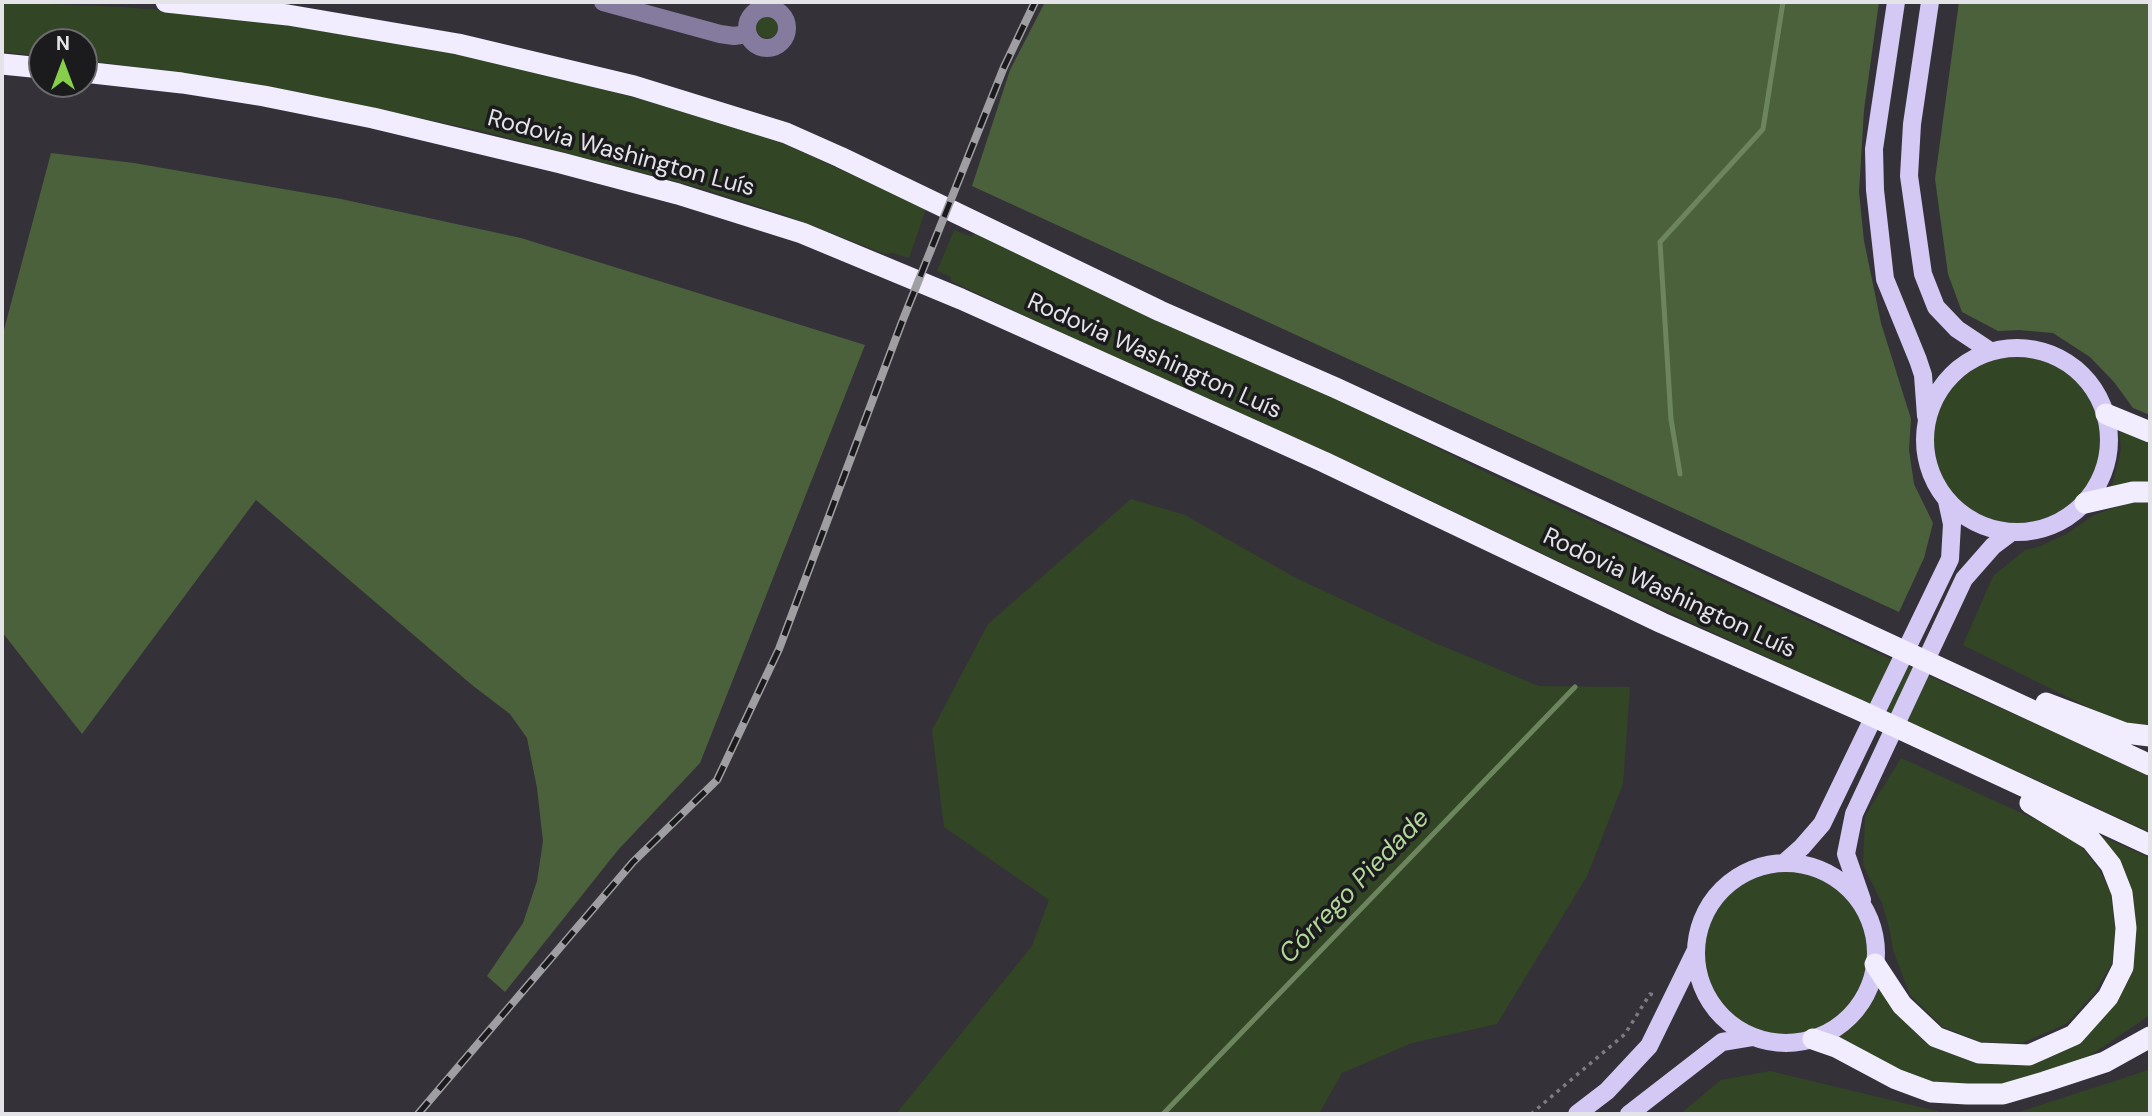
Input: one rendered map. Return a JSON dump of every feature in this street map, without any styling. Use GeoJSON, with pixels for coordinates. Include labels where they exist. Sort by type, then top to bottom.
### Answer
{"type":"FeatureCollection","features":[{"type":"Feature","properties":{"kind":"highway","name":"Rodovia Washington Luís"},"geometry":{"type":"LineString","coordinates":[[166,2],[274,13],[375,29],[547,64],[647,90],[786,133],[1160,311],[1336,388],[2150,765]]}},
{"type":"Feature","properties":{"kind":"highway"},"geometry":{"type":"LineString","coordinates":[[2,64],[28,67]]}},
{"type":"Feature","properties":{"kind":"highway","name":"Rodovia Washington Luís"},"geometry":{"type":"LineString","coordinates":[[98,74],[264,96],[373,118],[561,163],[740,212],[802,233],[961,299],[1324,462],[1662,622],[2150,845]]}},
{"type":"Feature","properties":{"kind":"highway"},"geometry":{"type":"LineString","coordinates":[[2106,414],[2150,432]]}},
{"type":"Feature","properties":{"kind":"highway"},"geometry":{"type":"LineString","coordinates":[[2085,503],[2133,492],[2150,492]]}},
{"type":"Feature","properties":{"kind":"highway"},"geometry":{"type":"LineString","coordinates":[[1886,643],[2125,733],[2150,736]]}},
{"type":"Feature","properties":{"kind":"highway"},"geometry":{"type":"LineString","coordinates":[[1859,710],[2074,828],[2091,840],[2111,865],[2122,893],[2126,928],[2123,967],[2108,997],[2074,1035],[2029,1055],[1979,1053],[1936,1037],[1902,1005],[1875,964]]}},
{"type":"Feature","properties":{"kind":"highway"},"geometry":{"type":"LineString","coordinates":[[1813,1039],[1836,1047],[1896,1079],[1931,1092],[2003,1094],[2105,1062],[2150,1037]]}},
{"type":"Feature","properties":{"kind":"main road"},"geometry":{"type":"LineString","coordinates":[[1896,2],[1874,149],[1875,190],[1885,279],[1923,375],[1926,418],[1924,447],[1931,476],[1947,501],[1969,519],[2009,534],[2029,532],[2059,522],[2085,503],[2102,476],[2110,446],[2106,414],[2094,387],[2074,366],[2048,352],[2019,347],[1990,351],[1961,365],[1939,388],[1926,418]]}},
{"type":"Feature","properties":{"kind":"main road"},"geometry":{"type":"LineString","coordinates":[[1930,2],[1912,124],[1909,176],[1923,274],[1936,307],[1957,329],[1990,351]]}},
{"type":"Feature","properties":{"kind":"main road"},"geometry":{"type":"LineString","coordinates":[[1784,863],[1822,824],[1950,559],[1952,524],[1947,501]]}},
{"type":"Feature","properties":{"kind":"main road"},"geometry":{"type":"LineString","coordinates":[[1695,952],[1705,994],[1717,1012],[1752,1037],[1793,1043],[1813,1039],[1845,1021],[1858,1007],[1868,991],[1876,952],[1873,930],[1846,854],[1854,814],[1964,579],[1993,546],[2009,534]]}},
{"type":"Feature","properties":{"kind":"main road"},"geometry":{"type":"LineString","coordinates":[[1577,1114],[1607,1091],[1649,1046],[1695,952],[1700,925],[1712,900],[1732,881],[1756,868],[1784,863],[1803,865],[1839,880],[1854,894],[1865,910]]}},
{"type":"Feature","properties":{"kind":"main road"},"geometry":{"type":"LineString","coordinates":[[1629,1114],[1722,1042],[1752,1037]]}},
{"type":"Feature","properties":{"kind":"street"},"geometry":{"type":"LineString","coordinates":[[603,2],[720,34],[748,34]]}},
{"type":"Feature","properties":{"kind":"path"},"geometry":{"type":"LineString","coordinates":[[1531,1114],[1625,1034],[1650,994],[1671,1002]]}},
{"type":"Feature","properties":{"kind":"green space"},"geometry":{"type":"Polygon","coordinates":[[[2,2],[123,7],[245,18],[493,59],[697,115],[787,145],[926,209],[909,258],[892,253],[885,254],[782,214],[704,189],[482,131],[239,81],[98,62],[98,28],[28,28],[28,55],[2,52],[2,2]]]}},
{"type":"Feature","properties":{"kind":"green space"},"geometry":{"type":"Polygon","coordinates":[[[1045,2],[1879,2],[1864,110],[1859,192],[1864,241],[1881,323],[1911,419],[1909,450],[1914,484],[1933,523],[1924,558],[1899,612],[972,186],[1010,70],[1045,2]]]}},
{"type":"Feature","properties":{"kind":"green space"},"geometry":{"type":"Polygon","coordinates":[[[1959,2],[2150,2],[2150,415],[2133,408],[2114,382],[2090,357],[2053,333],[1998,331],[1962,312],[1948,274],[1935,179],[1959,2]]]}},
{"type":"Feature","properties":{"kind":"green space"},"geometry":{"type":"Polygon","coordinates":[[[767,16],[775,19],[778,27],[775,35],[767,38],[759,35],[756,27],[759,19],[767,16]]]}},
{"type":"Feature","properties":{"kind":"green space"},"geometry":{"type":"Polygon","coordinates":[[[51,153],[134,163],[341,199],[521,238],[865,345],[700,763],[618,850],[505,992],[487,976],[523,923],[537,881],[543,841],[537,788],[527,738],[510,714],[472,685],[256,500],[82,734],[2,632],[2,337],[51,153]]]}},
{"type":"Feature","properties":{"kind":"green space"},"geometry":{"type":"Polygon","coordinates":[[[954,230],[972,237],[974,233],[1346,402],[1477,468],[2150,775],[2150,832],[951,281],[951,277],[937,271],[954,230]]]}},
{"type":"Feature","properties":{"kind":"green space"},"geometry":{"type":"Polygon","coordinates":[[[2017,355],[2049,362],[2076,380],[2094,407],[2101,439],[2094,471],[2076,498],[2049,516],[2017,523],[1985,516],[1958,498],[1940,471],[1933,439],[1940,407],[1958,380],[1985,362],[2017,355]]]}},
{"type":"Feature","properties":{"kind":"green space"},"geometry":{"type":"Polygon","coordinates":[[[2119,425],[2150,439],[2150,486],[2105,495],[2113,482],[2121,450],[2119,425]]]}},
{"type":"Feature","properties":{"kind":"green space"},"geometry":{"type":"Polygon","coordinates":[[[1131,499],[1185,515],[1294,577],[1435,643],[1539,686],[1630,687],[1623,784],[1587,876],[1497,1024],[1412,1043],[1342,1073],[1319,1114],[896,1114],[1032,946],[1049,900],[944,827],[932,730],[988,624],[1131,499]]]}},
{"type":"Feature","properties":{"kind":"green space"},"geometry":{"type":"Polygon","coordinates":[[[2133,501],[2150,501],[2150,732],[2128,727],[1963,645],[1993,576],[2025,550],[2041,546],[2068,533],[2094,515],[2133,501]]]}},
{"type":"Feature","properties":{"kind":"green space"},"geometry":{"type":"Polygon","coordinates":[[[1901,758],[2074,837],[2099,869],[2111,894],[2115,929],[2112,963],[2094,994],[2066,1024],[2022,1043],[1981,1042],[1943,1027],[1910,995],[1893,950],[1882,903],[1863,865],[1865,816],[1901,758]]]}},
{"type":"Feature","properties":{"kind":"green space"},"geometry":{"type":"Polygon","coordinates":[[[2099,835],[2150,858],[2150,1015],[2094,1053],[2043,1078],[2003,1090],[1933,1087],[1831,1035],[1861,1009],[1872,993],[1876,981],[1977,1057],[2077,1039],[2129,968],[2099,835]]]}},
{"type":"Feature","properties":{"kind":"green space"},"geometry":{"type":"Polygon","coordinates":[[[1786,871],[1817,877],[1844,895],[1862,922],[1868,953],[1862,984],[1844,1011],[1817,1029],[1786,1035],[1755,1029],[1728,1011],[1710,984],[1704,953],[1710,922],[1728,895],[1755,877],[1786,871]]]}},
{"type":"Feature","properties":{"kind":"green space"},"geometry":{"type":"Polygon","coordinates":[[[2150,1069],[2150,1114],[2013,1114],[2133,1075],[2150,1069]]]}},
{"type":"Feature","properties":{"kind":"green space"},"geometry":{"type":"Polygon","coordinates":[[[1770,1071],[1949,1114],[1680,1114],[1721,1080],[1770,1071]]]}},
{"type":"Feature","properties":{"kind":"waterway","name":"Córrego Piedade"},"geometry":{"type":"LineString","coordinates":[[1680,474],[1671,419],[1660,242],[1763,129],[1783,2]]}},
{"type":"Feature","properties":{"kind":"waterway","name":"Córrego Piedade"},"geometry":{"type":"LineString","coordinates":[[1163,1114],[1575,687]]}},
{"type":"Feature","properties":{"kind":"railway"},"geometry":{"type":"LineString","coordinates":[[418,1114],[633,862],[717,780],[779,649],[902,322],[1004,67],[1035,2]]}}]}
